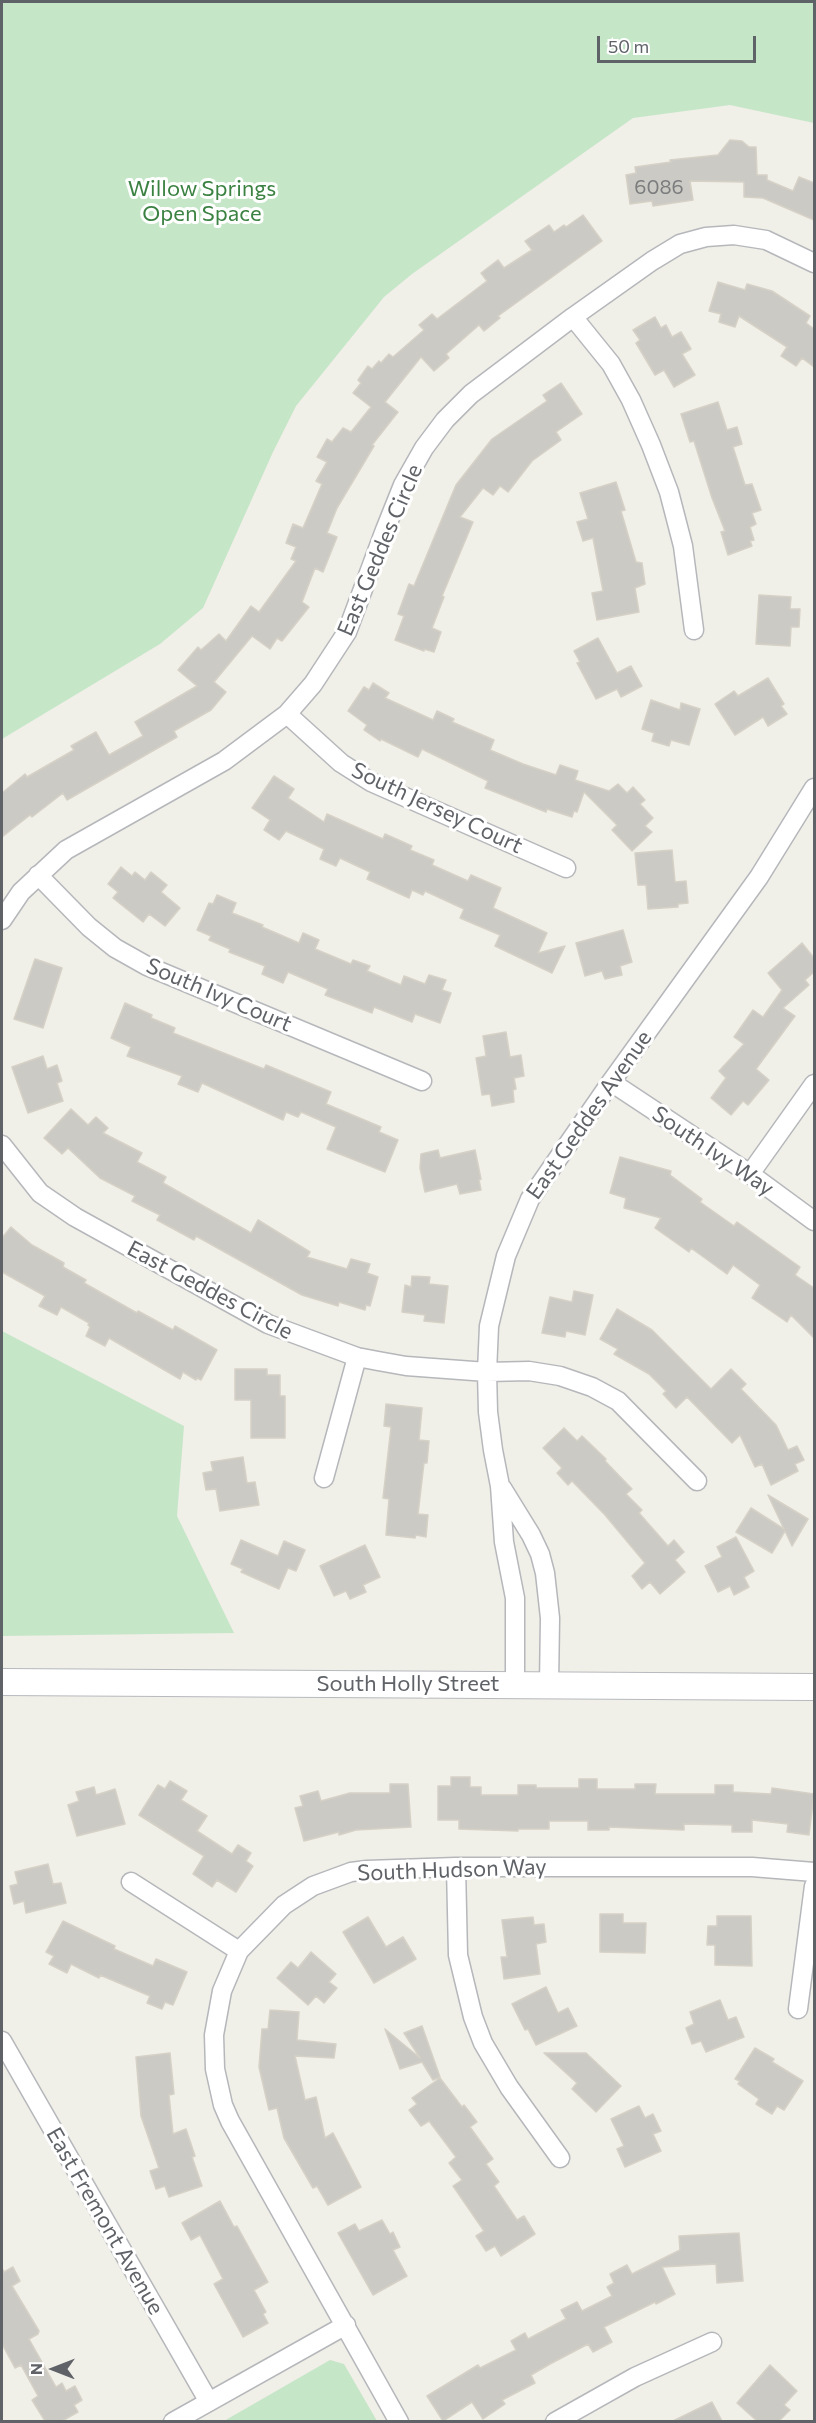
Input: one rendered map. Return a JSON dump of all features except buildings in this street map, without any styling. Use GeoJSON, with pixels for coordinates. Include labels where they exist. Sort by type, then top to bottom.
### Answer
{"type":"FeatureCollection","features":[{"type":"Feature","properties":{"kind":"main road","name":"South Holly Street"},"geometry":{"type":"LineString","coordinates":[[2,1682],[814,1687]]}},
{"type":"Feature","properties":{"kind":"street","name":"East Geddes Circle"},"geometry":{"type":"LineString","coordinates":[[2,920],[21,892],[66,849],[224,761],[287,714],[312,684],[347,632],[403,485],[424,448],[445,420],[471,394],[573,317],[680,244],[706,237],[734,235],[766,240],[814,263]]}},
{"type":"Feature","properties":{"kind":"street"},"geometry":{"type":"LineString","coordinates":[[573,317],[610,364],[631,400],[669,492],[683,546],[694,630]]}},
{"type":"Feature","properties":{"kind":"street","name":"South Jersey Court"},"geometry":{"type":"LineString","coordinates":[[287,714],[341,763],[371,782],[566,868]]}},
{"type":"Feature","properties":{"kind":"street","name":"East Geddes Avenue"},"geometry":{"type":"LineString","coordinates":[[515,1685],[515,1598],[504,1542],[487,1372],[489,1326],[506,1256],[530,1199],[610,1082],[759,877],[814,788]]}},
{"type":"Feature","properties":{"kind":"street","name":"South Ivy Court"},"geometry":{"type":"LineString","coordinates":[[38,875],[89,927],[115,948],[147,966],[422,1081]]}},
{"type":"Feature","properties":{"kind":"street","name":"South Ivy Way"},"geometry":{"type":"LineString","coordinates":[[610,1082],[750,1174],[814,1221]]}},
{"type":"Feature","properties":{"kind":"street"},"geometry":{"type":"LineString","coordinates":[[750,1174],[814,1084]]}},
{"type":"Feature","properties":{"kind":"street","name":"East Geddes Circle"},"geometry":{"type":"LineString","coordinates":[[2,1145],[40,1193],[75,1216],[268,1324],[357,1357],[406,1366],[487,1372],[529,1371],[560,1376],[592,1387],[618,1401],[697,1481]]}},
{"type":"Feature","properties":{"kind":"street"},"geometry":{"type":"LineString","coordinates":[[324,1478],[357,1357]]}},
{"type":"Feature","properties":{"kind":"street","name":"East Geddes Avenue"},"geometry":{"type":"LineString","coordinates":[[500,1486],[531,1535],[540,1554],[545,1573],[550,1618],[549,1685]]}},
{"type":"Feature","properties":{"kind":"street"},"geometry":{"type":"LineString","coordinates":[[456,1867],[458,1955],[473,2017],[483,2043],[508,2087],[560,2158]]}},
{"type":"Feature","properties":{"kind":"street","name":"South Hudson Way"},"geometry":{"type":"LineString","coordinates":[[399,2421],[230,2121],[224,2105],[215,2069],[214,2035],[222,1991],[239,1951],[284,1905],[322,1883],[351,1872],[367,1869],[752,1867],[814,1872]]}},
{"type":"Feature","properties":{"kind":"street"},"geometry":{"type":"LineString","coordinates":[[131,1881],[239,1951]]}},
{"type":"Feature","properties":{"kind":"street"},"geometry":{"type":"LineString","coordinates":[[798,2009],[814,1886]]}},
{"type":"Feature","properties":{"kind":"street","name":"East Fremont Avenue"},"geometry":{"type":"LineString","coordinates":[[2,2041],[209,2402]]}},
{"type":"Feature","properties":{"kind":"street"},"geometry":{"type":"LineString","coordinates":[[173,2421],[346,2325]]}},
{"type":"Feature","properties":{"kind":"street"},"geometry":{"type":"LineString","coordinates":[[555,2421],[635,2377],[712,2342]]}},
{"type":"Feature","properties":{"kind":"green space","name":"Willow Springs Open Space"},"geometry":{"type":"Polygon","coordinates":[[[2,2],[814,2],[814,123],[730,105],[633,118],[412,274],[384,297],[296,406],[203,608],[160,644],[2,739],[2,2]]]}},
{"type":"Feature","properties":{"kind":"green space"},"geometry":{"type":"Polygon","coordinates":[[[2,1331],[184,1426],[177,1516],[234,1633],[2,1636],[2,1331]]]}},
{"type":"Feature","properties":{"kind":"green space"},"geometry":{"type":"Polygon","coordinates":[[[330,2360],[344,2364],[377,2421],[224,2421],[330,2360]]]}}]}
